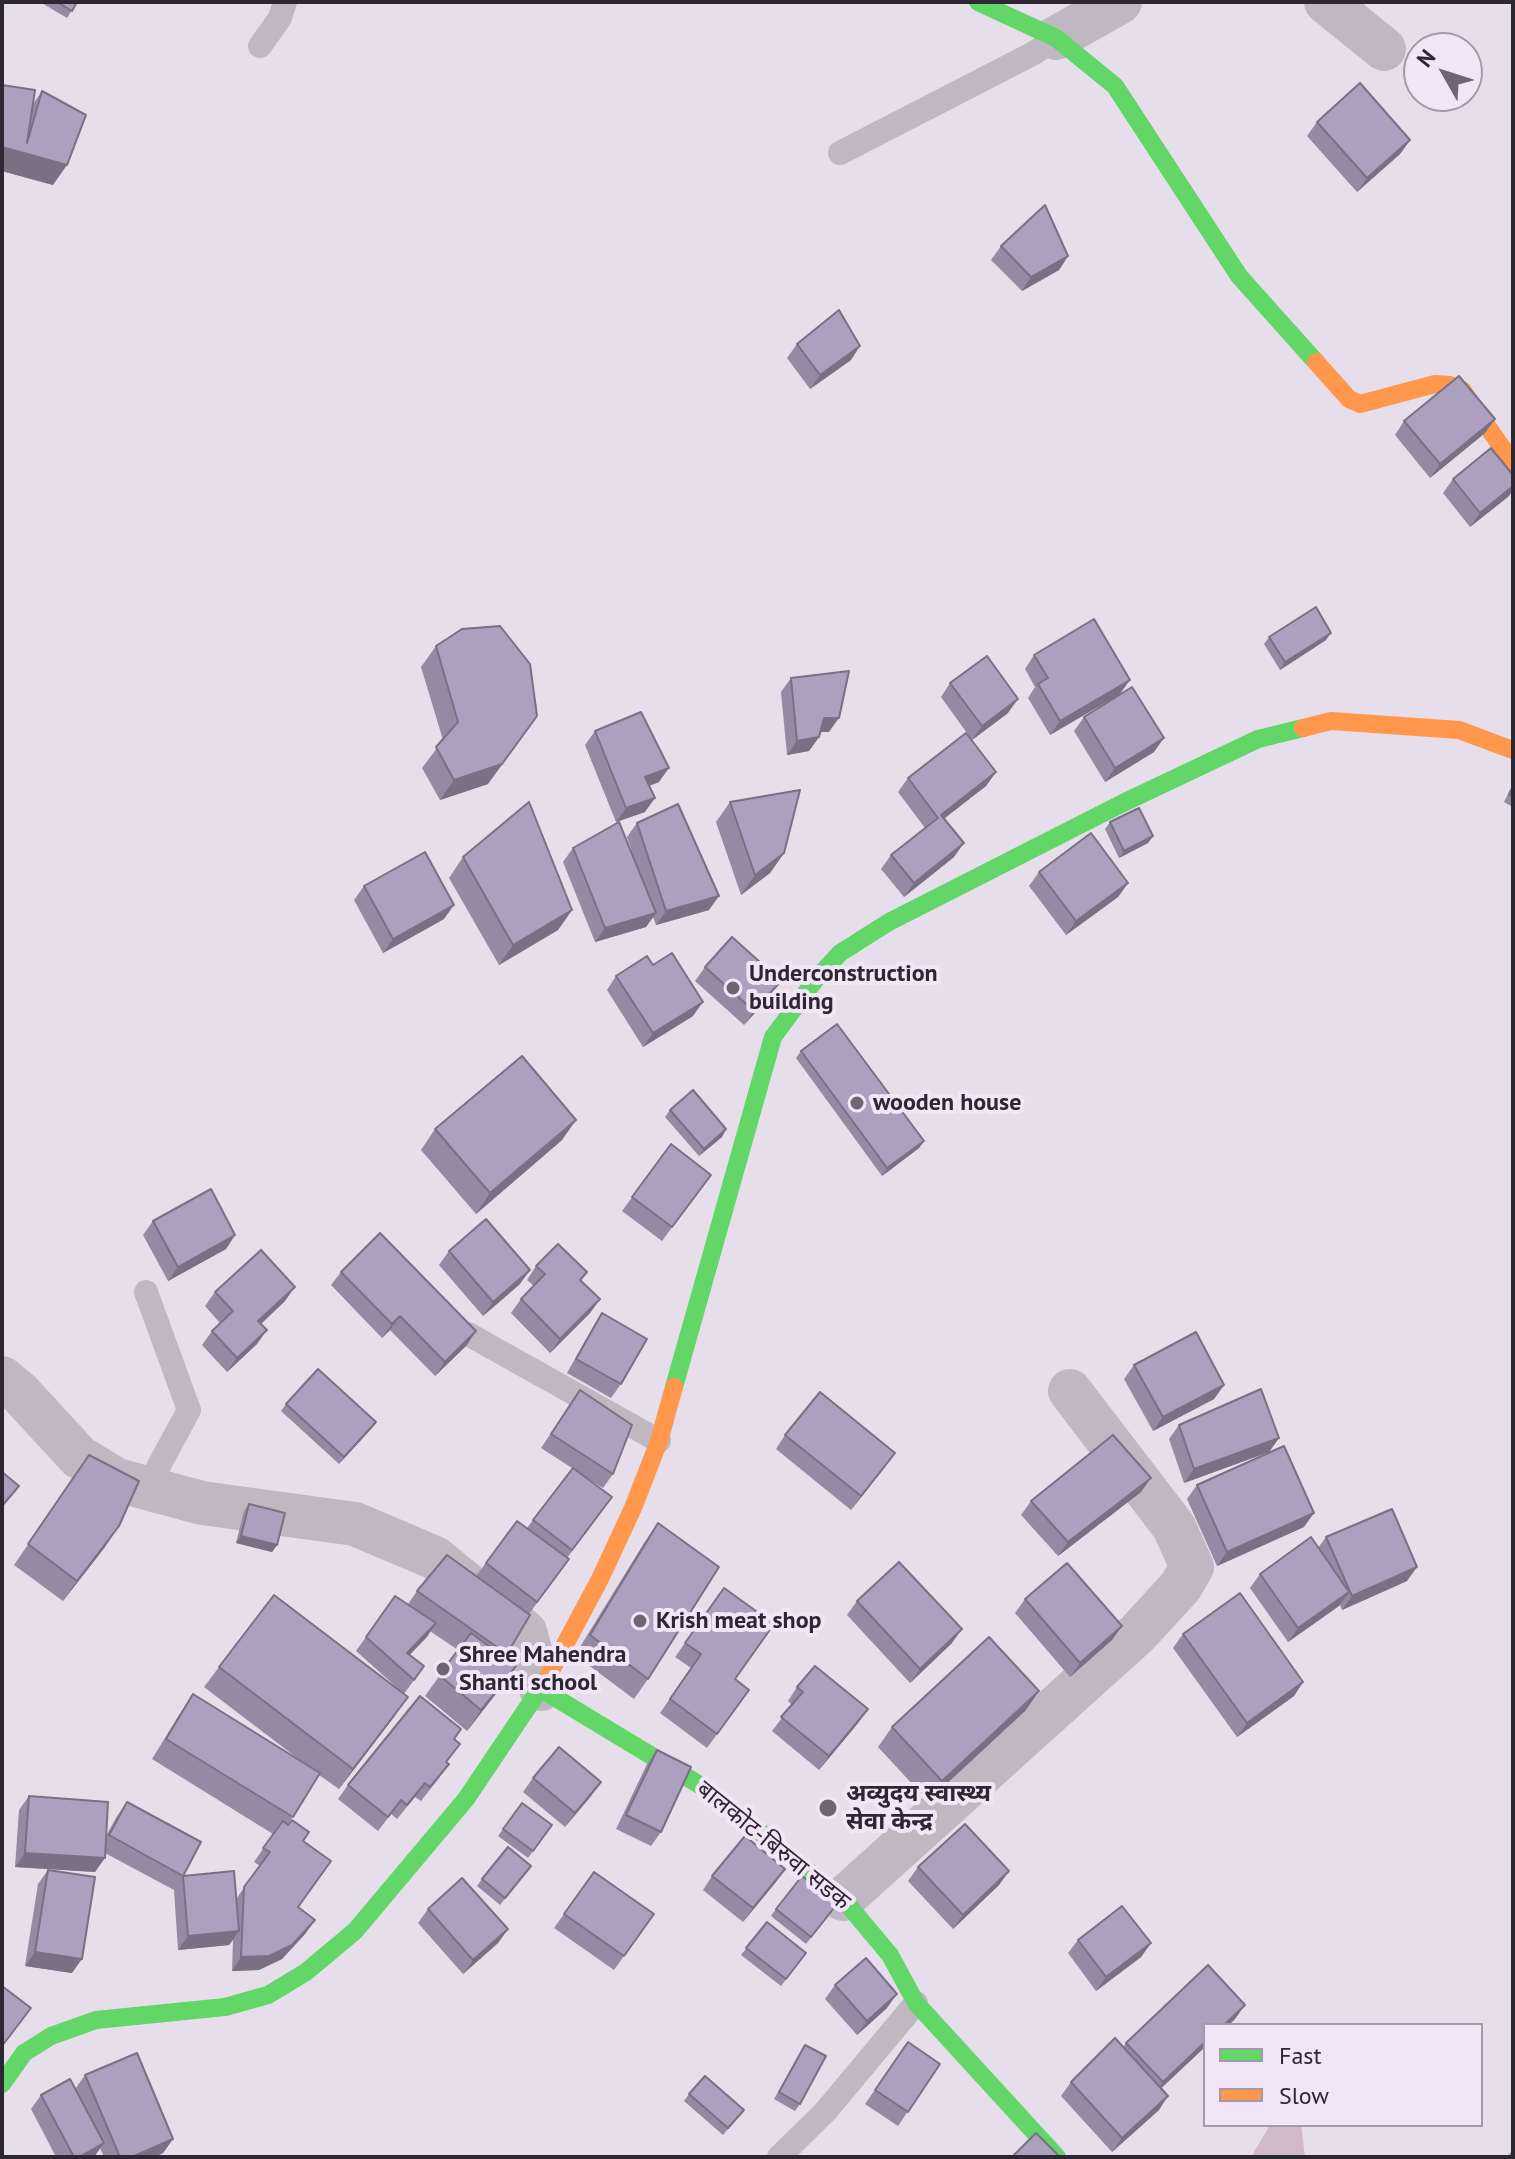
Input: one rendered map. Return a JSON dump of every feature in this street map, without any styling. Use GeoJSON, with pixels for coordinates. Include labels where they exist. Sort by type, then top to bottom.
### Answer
{"type":"FeatureCollection","features":[{"type":"Feature","properties":{"kind":"street"},"geometry":{"type":"LineString","coordinates":[[978,2],[1056,38],[1115,86],[1239,276],[1349,399],[1360,404],[1435,384],[1450,385],[1462,390],[1513,463]]}},
{"type":"Feature","properties":{"kind":"street"},"geometry":{"type":"LineString","coordinates":[[1056,38],[1120,2]]}},
{"type":"Feature","properties":{"kind":"street"},"geometry":{"type":"LineString","coordinates":[[1326,2],[1384,49]]}},
{"type":"Feature","properties":{"kind":"street"},"geometry":{"type":"LineString","coordinates":[[2,2084],[24,2053],[51,2036],[96,2020],[225,2007],[268,1995],[306,1972],[355,1931],[466,1799],[541,1689],[600,1579],[659,1441],[773,1037],[816,979],[840,953],[889,922],[1123,803],[1258,739],[1331,721],[1459,730],[1513,750]]}},
{"type":"Feature","properties":{"kind":"street"},"geometry":{"type":"LineString","coordinates":[[843,1899],[1138,1633],[1181,1586],[1192,1567],[1174,1527],[1070,1391]]}},
{"type":"Feature","properties":{"kind":"street"},"geometry":{"type":"LineString","coordinates":[[8,1394],[79,1457],[117,1480],[202,1503],[355,1524],[435,1558],[525,1632],[541,1689]]}},
{"type":"Feature","properties":{"kind":"street","name":"बालकोट-बिरुवा सडक"},"geometry":{"type":"LineString","coordinates":[[541,1689],[708,1790],[843,1899],[890,1955],[916,2003],[1057,2157]]}},
{"type":"Feature","properties":{"kind":"lane"},"geometry":{"type":"LineString","coordinates":[[260,46],[280,18],[285,2]]}},
{"type":"Feature","properties":{"kind":"lane"},"geometry":{"type":"LineString","coordinates":[[840,153],[1034,53],[1056,38]]}},
{"type":"Feature","properties":{"kind":"lane"},"geometry":{"type":"LineString","coordinates":[[146,1292],[189,1410],[155,1473],[150,1489]]}},
{"type":"Feature","properties":{"kind":"lane"},"geometry":{"type":"LineString","coordinates":[[468,1334],[659,1441]]}},
{"type":"Feature","properties":{"kind":"lane"},"geometry":{"type":"LineString","coordinates":[[779,2157],[825,2112],[916,2003]]}},
{"type":"Feature","properties":{"kind":"shaded area"},"geometry":{"type":"Polygon","coordinates":[[[1269,2127],[1301,2127],[1305,2157],[1251,2157],[1269,2127]]]}},
{"type":"Feature","properties":{"kind":"building"},"geometry":{"type":"Polygon","coordinates":[[[57,2],[77,2],[72,11],[57,2]]]}},
{"type":"Feature","properties":{"kind":"building"},"geometry":{"type":"Polygon","coordinates":[[[1360,83],[1410,140],[1367,178],[1317,122],[1360,83]]]}},
{"type":"Feature","properties":{"kind":"building"},"geometry":{"type":"Polygon","coordinates":[[[2,85],[35,90],[27,143],[42,91],[86,115],[67,165],[2,147],[2,85]]]}},
{"type":"Feature","properties":{"kind":"building"},"geometry":{"type":"Polygon","coordinates":[[[1045,205],[1068,256],[1031,277],[1001,246],[1045,205]]]}},
{"type":"Feature","properties":{"kind":"building"},"geometry":{"type":"Polygon","coordinates":[[[839,310],[860,346],[820,375],[797,344],[839,310]]]}},
{"type":"Feature","properties":{"kind":"building"},"geometry":{"type":"Polygon","coordinates":[[[1459,376],[1495,419],[1440,464],[1404,421],[1459,376]]]}},
{"type":"Feature","properties":{"kind":"building"},"geometry":{"type":"Polygon","coordinates":[[[1491,448],[1513,475],[1513,486],[1480,513],[1453,479],[1491,448]]]}},
{"type":"Feature","properties":{"kind":"building"},"geometry":{"type":"Polygon","coordinates":[[[1316,607],[1331,633],[1285,662],[1269,637],[1316,607]]]}},
{"type":"Feature","properties":{"kind":"building"},"geometry":{"type":"Polygon","coordinates":[[[1094,619],[1130,680],[1060,721],[1038,684],[1048,678],[1034,655],[1094,619]]]}},
{"type":"Feature","properties":{"kind":"building"},"geometry":{"type":"Polygon","coordinates":[[[500,626],[530,664],[537,716],[502,764],[454,780],[436,747],[458,722],[436,646],[462,629],[500,626]]]}},
{"type":"Feature","properties":{"kind":"building"},"geometry":{"type":"Polygon","coordinates":[[[987,656],[1018,699],[982,726],[950,683],[987,656]]]}},
{"type":"Feature","properties":{"kind":"building"},"geometry":{"type":"Polygon","coordinates":[[[849,671],[839,718],[824,718],[819,737],[797,741],[791,678],[849,671]]]}},
{"type":"Feature","properties":{"kind":"building"},"geometry":{"type":"Polygon","coordinates":[[[1132,687],[1164,738],[1115,768],[1084,717],[1132,687]]]}},
{"type":"Feature","properties":{"kind":"building"},"geometry":{"type":"Polygon","coordinates":[[[641,712],[669,768],[645,777],[655,798],[626,808],[595,731],[641,712]]]}},
{"type":"Feature","properties":{"kind":"building"},"geometry":{"type":"Polygon","coordinates":[[[966,733],[996,772],[941,815],[964,843],[914,883],[891,855],[938,818],[908,778],[966,733]]]}},
{"type":"Feature","properties":{"kind":"building"},"geometry":{"type":"Polygon","coordinates":[[[800,790],[784,853],[755,875],[730,802],[800,790]]]}},
{"type":"Feature","properties":{"kind":"building"},"geometry":{"type":"Polygon","coordinates":[[[529,802],[572,910],[513,945],[463,857],[529,802]]]}},
{"type":"Feature","properties":{"kind":"building"},"geometry":{"type":"Polygon","coordinates":[[[678,804],[719,896],[666,911],[637,823],[678,804]]]}},
{"type":"Feature","properties":{"kind":"building"},"geometry":{"type":"Polygon","coordinates":[[[1139,808],[1153,836],[1124,851],[1110,822],[1139,808]]]}},
{"type":"Feature","properties":{"kind":"building"},"geometry":{"type":"Polygon","coordinates":[[[619,822],[656,913],[605,928],[573,848],[619,822]]]}},
{"type":"Feature","properties":{"kind":"building"},"geometry":{"type":"Polygon","coordinates":[[[1091,833],[1128,883],[1076,921],[1039,872],[1091,833]]]}},
{"type":"Feature","properties":{"kind":"building"},"geometry":{"type":"Polygon","coordinates":[[[425,852],[454,905],[393,939],[364,886],[425,852]]]}},
{"type":"Feature","properties":{"kind":"building"},"geometry":{"type":"Polygon","coordinates":[[[732,937],[781,981],[754,1011],[705,967],[732,937]]]}},
{"type":"Feature","properties":{"kind":"building"},"geometry":{"type":"Polygon","coordinates":[[[672,953],[703,1002],[653,1033],[616,976],[647,956],[653,965],[672,953]]]}},
{"type":"Feature","properties":{"kind":"building","name":"wooden house"},"geometry":{"type":"Polygon","coordinates":[[[837,1024],[924,1141],[887,1168],[801,1051],[837,1024]]]}},
{"type":"Feature","properties":{"kind":"building"},"geometry":{"type":"Polygon","coordinates":[[[522,1056],[576,1120],[490,1193],[435,1129],[522,1056]]]}},
{"type":"Feature","properties":{"kind":"building"},"geometry":{"type":"Polygon","coordinates":[[[693,1090],[726,1129],[704,1149],[670,1110],[693,1090]]]}},
{"type":"Feature","properties":{"kind":"building"},"geometry":{"type":"Polygon","coordinates":[[[671,1144],[711,1175],[672,1227],[632,1197],[671,1144]]]}},
{"type":"Feature","properties":{"kind":"building"},"geometry":{"type":"Polygon","coordinates":[[[211,1189],[235,1235],[178,1267],[153,1221],[211,1189]]]}},
{"type":"Feature","properties":{"kind":"building"},"geometry":{"type":"Polygon","coordinates":[[[486,1219],[530,1270],[493,1302],[449,1251],[486,1219]]]}},
{"type":"Feature","properties":{"kind":"building"},"geometry":{"type":"Polygon","coordinates":[[[380,1233],[476,1331],[445,1362],[400,1316],[392,1324],[341,1272],[380,1233]]]}},
{"type":"Feature","properties":{"kind":"building"},"geometry":{"type":"Polygon","coordinates":[[[558,1244],[587,1272],[580,1280],[600,1299],[560,1339],[521,1299],[545,1274],[536,1266],[558,1244]]]}},
{"type":"Feature","properties":{"kind":"building"},"geometry":{"type":"Polygon","coordinates":[[[261,1250],[295,1287],[258,1321],[267,1330],[237,1358],[212,1331],[233,1311],[215,1292],[261,1250]]]}},
{"type":"Feature","properties":{"kind":"building"},"geometry":{"type":"Polygon","coordinates":[[[602,1313],[647,1339],[621,1384],[576,1359],[602,1313]]]}},
{"type":"Feature","properties":{"kind":"building"},"geometry":{"type":"Polygon","coordinates":[[[1196,1332],[1224,1385],[1163,1417],[1134,1365],[1196,1332]]]}},
{"type":"Feature","properties":{"kind":"building"},"geometry":{"type":"Polygon","coordinates":[[[318,1369],[376,1422],[344,1457],[286,1404],[318,1369]]]}},
{"type":"Feature","properties":{"kind":"building"},"geometry":{"type":"Polygon","coordinates":[[[1261,1389],[1279,1438],[1194,1469],[1179,1425],[1261,1389]]]}},
{"type":"Feature","properties":{"kind":"building"},"geometry":{"type":"Polygon","coordinates":[[[580,1390],[632,1425],[613,1474],[551,1434],[580,1390]]]}},
{"type":"Feature","properties":{"kind":"building"},"geometry":{"type":"Polygon","coordinates":[[[820,1392],[895,1453],[861,1496],[785,1435],[820,1392]]]}},
{"type":"Feature","properties":{"kind":"building"},"geometry":{"type":"Polygon","coordinates":[[[1113,1435],[1151,1478],[1068,1542],[1031,1501],[1113,1435]]]}},
{"type":"Feature","properties":{"kind":"building"},"geometry":{"type":"Polygon","coordinates":[[[1284,1446],[1314,1513],[1227,1552],[1197,1485],[1284,1446]]]}},
{"type":"Feature","properties":{"kind":"building"},"geometry":{"type":"Polygon","coordinates":[[[89,1455],[139,1481],[119,1526],[77,1581],[28,1544],[89,1455]]]}},
{"type":"Feature","properties":{"kind":"building"},"geometry":{"type":"Polygon","coordinates":[[[573,1468],[612,1497],[572,1550],[533,1520],[573,1468]]]}},
{"type":"Feature","properties":{"kind":"building"},"geometry":{"type":"Polygon","coordinates":[[[2,1472],[19,1486],[2,1506],[2,1472]]]}},
{"type":"Feature","properties":{"kind":"building"},"geometry":{"type":"Polygon","coordinates":[[[249,1504],[285,1513],[277,1545],[241,1536],[249,1504]]]}},
{"type":"Feature","properties":{"kind":"building"},"geometry":{"type":"Polygon","coordinates":[[[1392,1509],[1417,1567],[1352,1596],[1326,1537],[1392,1509]]]}},
{"type":"Feature","properties":{"kind":"building"},"geometry":{"type":"Polygon","coordinates":[[[517,1521],[569,1559],[537,1602],[486,1563],[517,1521]]]}},
{"type":"Feature","properties":{"kind":"building","name":"Krish meat shop"},"geometry":{"type":"Polygon","coordinates":[[[658,1523],[719,1567],[648,1679],[590,1635],[658,1523]]]}},
{"type":"Feature","properties":{"kind":"building"},"geometry":{"type":"Polygon","coordinates":[[[1311,1537],[1349,1592],[1298,1628],[1260,1574],[1311,1537]]]}},
{"type":"Feature","properties":{"kind":"building"},"geometry":{"type":"Polygon","coordinates":[[[447,1555],[530,1615],[507,1654],[417,1591],[447,1555]]]}},
{"type":"Feature","properties":{"kind":"building"},"geometry":{"type":"Polygon","coordinates":[[[899,1562],[962,1629],[920,1669],[857,1601],[899,1562]]]}},
{"type":"Feature","properties":{"kind":"building"},"geometry":{"type":"Polygon","coordinates":[[[1067,1563],[1122,1626],[1080,1663],[1025,1599],[1067,1563]]]}},
{"type":"Feature","properties":{"kind":"building"},"geometry":{"type":"Polygon","coordinates":[[[724,1588],[774,1624],[735,1679],[749,1690],[717,1734],[670,1699],[701,1654],[685,1643],[724,1588]]]}},
{"type":"Feature","properties":{"kind":"building"},"geometry":{"type":"Polygon","coordinates":[[[1240,1593],[1303,1682],[1247,1723],[1183,1634],[1240,1593]]]}},
{"type":"Feature","properties":{"kind":"building"},"geometry":{"type":"Polygon","coordinates":[[[274,1595],[408,1697],[353,1769],[219,1667],[274,1595]]]}},
{"type":"Feature","properties":{"kind":"building"},"geometry":{"type":"Polygon","coordinates":[[[395,1596],[436,1623],[407,1653],[424,1666],[414,1680],[366,1637],[395,1596]]]}},
{"type":"Feature","properties":{"kind":"building"},"geometry":{"type":"Polygon","coordinates":[[[471,1633],[516,1666],[481,1710],[439,1675],[471,1633]]]}},
{"type":"Feature","properties":{"kind":"building"},"geometry":{"type":"Polygon","coordinates":[[[989,1637],[1039,1691],[942,1781],[892,1727],[989,1637]]]}},
{"type":"Feature","properties":{"kind":"building"},"geometry":{"type":"Polygon","coordinates":[[[815,1666],[868,1709],[829,1756],[781,1717],[803,1692],[797,1687],[815,1666]]]}},
{"type":"Feature","properties":{"kind":"building"},"geometry":{"type":"Polygon","coordinates":[[[193,1694],[320,1773],[293,1817],[166,1739],[193,1694]]]}},
{"type":"Feature","properties":{"kind":"building"},"geometry":{"type":"Polygon","coordinates":[[[420,1696],[461,1729],[454,1739],[460,1744],[446,1762],[449,1764],[430,1787],[425,1783],[407,1805],[401,1800],[388,1817],[348,1785],[420,1696]]]}},
{"type":"Feature","properties":{"kind":"building"},"geometry":{"type":"Polygon","coordinates":[[[559,1747],[601,1782],[575,1813],[533,1778],[559,1747]]]}},
{"type":"Feature","properties":{"kind":"building"},"geometry":{"type":"Polygon","coordinates":[[[657,1750],[691,1767],[661,1832],[626,1815],[657,1750]]]}},
{"type":"Feature","properties":{"kind":"building"},"geometry":{"type":"Polygon","coordinates":[[[29,1796],[108,1802],[105,1858],[25,1853],[29,1796]]]}},
{"type":"Feature","properties":{"kind":"building"},"geometry":{"type":"Polygon","coordinates":[[[127,1802],[201,1842],[183,1876],[109,1835],[127,1802]]]}},
{"type":"Feature","properties":{"kind":"building"},"geometry":{"type":"Polygon","coordinates":[[[522,1803],[552,1825],[533,1851],[503,1829],[522,1803]]]}},
{"type":"Feature","properties":{"kind":"building"},"geometry":{"type":"Polygon","coordinates":[[[292,1820],[309,1832],[303,1841],[331,1861],[298,1907],[315,1920],[292,1945],[269,1956],[241,1957],[244,1887],[270,1852],[263,1848],[283,1821],[288,1825],[292,1820]]]}},
{"type":"Feature","properties":{"kind":"building"},"geometry":{"type":"Polygon","coordinates":[[[965,1824],[1009,1871],[963,1915],[918,1867],[965,1824]]]}},
{"type":"Feature","properties":{"kind":"building"},"geometry":{"type":"Polygon","coordinates":[[[745,1836],[785,1869],[753,1908],[712,1876],[745,1836]]]}},
{"type":"Feature","properties":{"kind":"building"},"geometry":{"type":"Polygon","coordinates":[[[508,1847],[531,1866],[505,1898],[482,1879],[508,1847]]]}},
{"type":"Feature","properties":{"kind":"building"},"geometry":{"type":"Polygon","coordinates":[[[48,1870],[95,1877],[82,1959],[35,1952],[48,1870]]]}},
{"type":"Feature","properties":{"kind":"building"},"geometry":{"type":"Polygon","coordinates":[[[234,1871],[239,1931],[188,1936],[183,1876],[234,1871]]]}},
{"type":"Feature","properties":{"kind":"building"},"geometry":{"type":"Polygon","coordinates":[[[594,1872],[654,1914],[624,1956],[564,1914],[594,1872]]]}},
{"type":"Feature","properties":{"kind":"building"},"geometry":{"type":"Polygon","coordinates":[[[802,1876],[837,1904],[811,1937],[776,1909],[802,1876]]]}},
{"type":"Feature","properties":{"kind":"building"},"geometry":{"type":"Polygon","coordinates":[[[462,1878],[508,1929],[473,1960],[428,1909],[462,1878]]]}},
{"type":"Feature","properties":{"kind":"building"},"geometry":{"type":"Polygon","coordinates":[[[1122,1906],[1151,1943],[1106,1977],[1078,1940],[1122,1906]]]}},
{"type":"Feature","properties":{"kind":"building"},"geometry":{"type":"Polygon","coordinates":[[[767,1922],[806,1953],[786,1979],[746,1948],[767,1922]]]}},
{"type":"Feature","properties":{"kind":"building"},"geometry":{"type":"Polygon","coordinates":[[[866,1958],[897,1994],[867,2021],[835,1985],[866,1958]]]}},
{"type":"Feature","properties":{"kind":"building"},"geometry":{"type":"Polygon","coordinates":[[[1208,1965],[1245,2005],[1226,2023],[1203,2023],[1203,2044],[1163,2082],[1126,2043],[1208,1965]]]}},
{"type":"Feature","properties":{"kind":"building"},"geometry":{"type":"Polygon","coordinates":[[[2,1986],[31,2008],[2,2046],[2,1986]]]}},
{"type":"Feature","properties":{"kind":"building"},"geometry":{"type":"Polygon","coordinates":[[[1115,2038],[1168,2096],[1122,2138],[1071,2082],[1115,2038]]]}},
{"type":"Feature","properties":{"kind":"building"},"geometry":{"type":"Polygon","coordinates":[[[908,2042],[940,2064],[908,2112],[875,2090],[908,2042]]]}},
{"type":"Feature","properties":{"kind":"building"},"geometry":{"type":"Polygon","coordinates":[[[805,2045],[826,2056],[800,2104],[779,2092],[805,2045]]]}},
{"type":"Feature","properties":{"kind":"building"},"geometry":{"type":"Polygon","coordinates":[[[137,2053],[173,2139],[132,2157],[120,2157],[85,2075],[137,2053]]]}},
{"type":"Feature","properties":{"kind":"building"},"geometry":{"type":"Polygon","coordinates":[[[705,2076],[744,2110],[728,2128],[689,2094],[705,2076]]]}},
{"type":"Feature","properties":{"kind":"building"},"geometry":{"type":"Polygon","coordinates":[[[70,2079],[104,2143],[79,2157],[74,2157],[41,2095],[70,2079]]]}},
{"type":"Feature","properties":{"kind":"building"},"geometry":{"type":"Polygon","coordinates":[[[1036,2133],[1060,2157],[1012,2157],[1036,2133]]]}},
{"type":"Feature","properties":{"kind":"traffic: fast"},"geometry":{"type":"LineString","coordinates":[[978,2],[1056,38],[1115,86],[1239,276],[1316,362]]}},
{"type":"Feature","properties":{"kind":"traffic: fast"},"geometry":{"type":"LineString","coordinates":[[674,1387],[773,1037],[816,979],[840,953],[889,922],[1123,803],[1258,739],[1303,728]]}},
{"type":"Feature","properties":{"kind":"traffic: fast"},"geometry":{"type":"LineString","coordinates":[[2,2084],[24,2053],[51,2036],[96,2020],[225,2007],[268,1995],[306,1972],[355,1931],[466,1799],[546,1680]]}},
{"type":"Feature","properties":{"kind":"traffic: fast"},"geometry":{"type":"LineString","coordinates":[[541,1689],[708,1790],[843,1899],[890,1955],[916,2003],[1057,2157]]}},
{"type":"Feature","properties":{"kind":"traffic: slow"},"geometry":{"type":"LineString","coordinates":[[1316,362],[1349,399],[1360,404],[1435,384],[1462,390],[1513,463]]}},
{"type":"Feature","properties":{"kind":"traffic: slow"},"geometry":{"type":"LineString","coordinates":[[1303,728],[1331,721],[1459,730],[1513,750]]}},
{"type":"Feature","properties":{"kind":"traffic: slow"},"geometry":{"type":"LineString","coordinates":[[546,1680],[600,1579],[633,1508],[659,1441],[674,1387]]}},
{"type":"Feature","properties":{"kind":"place","name":"Underconstruction building"},"geometry":{"type":"Point","coordinates":[733,988]}},
{"type":"Feature","properties":{"kind":"place","name":"wooden house"},"geometry":{"type":"Point","coordinates":[857,1103]}},
{"type":"Feature","properties":{"kind":"place","name":"Krish meat shop"},"geometry":{"type":"Point","coordinates":[640,1621]}},
{"type":"Feature","properties":{"kind":"place","name":"Shree Mahendra Shanti school"},"geometry":{"type":"Point","coordinates":[443,1669]}},
{"type":"Feature","properties":{"kind":"place","name":"अव्युदय स्वास्थ्य सेवा केन्द्र"},"geometry":{"type":"Point","coordinates":[828,1808]}}]}
